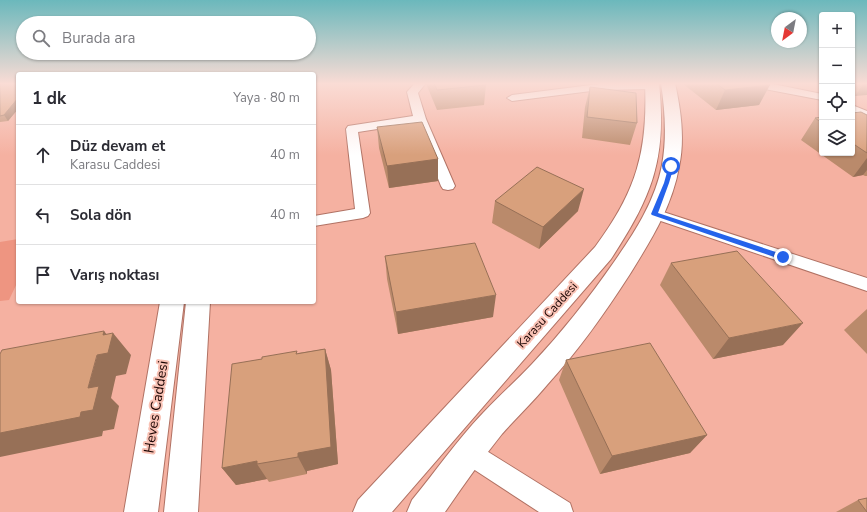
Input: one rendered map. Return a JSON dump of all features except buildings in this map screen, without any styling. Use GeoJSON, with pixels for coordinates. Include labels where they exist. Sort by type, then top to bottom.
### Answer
{"type":"FeatureCollection","features":[{"type":"Feature","properties":{"kind":"street"},"geometry":{"type":"LineString","coordinates":[[416,107],[448,186]]}},
{"type":"Feature","properties":{"kind":"street","name":"Karasu Caddesi"},"geometry":{"type":"LineString","coordinates":[[370,512],[598,258],[618,232],[640,193],[651,155],[655,107]]}},
{"type":"Feature","properties":{"kind":"street"},"geometry":{"type":"LineString","coordinates":[[424,512],[491,425],[542,372],[582,324],[644,235],[666,183],[674,149],[674,118],[668,107]]}},
{"type":"Feature","properties":{"kind":"street"},"geometry":{"type":"LineString","coordinates":[[855,110],[867,116]]}},
{"type":"Feature","properties":{"kind":"street"},"geometry":{"type":"LineString","coordinates":[[316,221],[362,213],[352,129],[420,119]]}},
{"type":"Feature","properties":{"kind":"street"},"geometry":{"type":"LineString","coordinates":[[654,214],[867,285]]}},
{"type":"Feature","properties":{"kind":"street","name":"Heves Caddesi"},"geometry":{"type":"LineString","coordinates":[[141,512],[172,304]]}},
{"type":"Feature","properties":{"kind":"street"},"geometry":{"type":"LineString","coordinates":[[181,512],[198,304]]}},
{"type":"Feature","properties":{"kind":"street"},"geometry":{"type":"LineString","coordinates":[[469,453],[561,512]]}},
{"type":"Feature","properties":{"kind":"shaded area"},"geometry":{"type":"Polygon","coordinates":[[[16,239],[16,285],[9,300],[0,301],[0,242],[16,239]]]}},
{"type":"Feature","properties":{"kind":"route"},"geometry":{"type":"LineString","coordinates":[[671,166],[660,201],[654,214],[783,257]]}}]}
